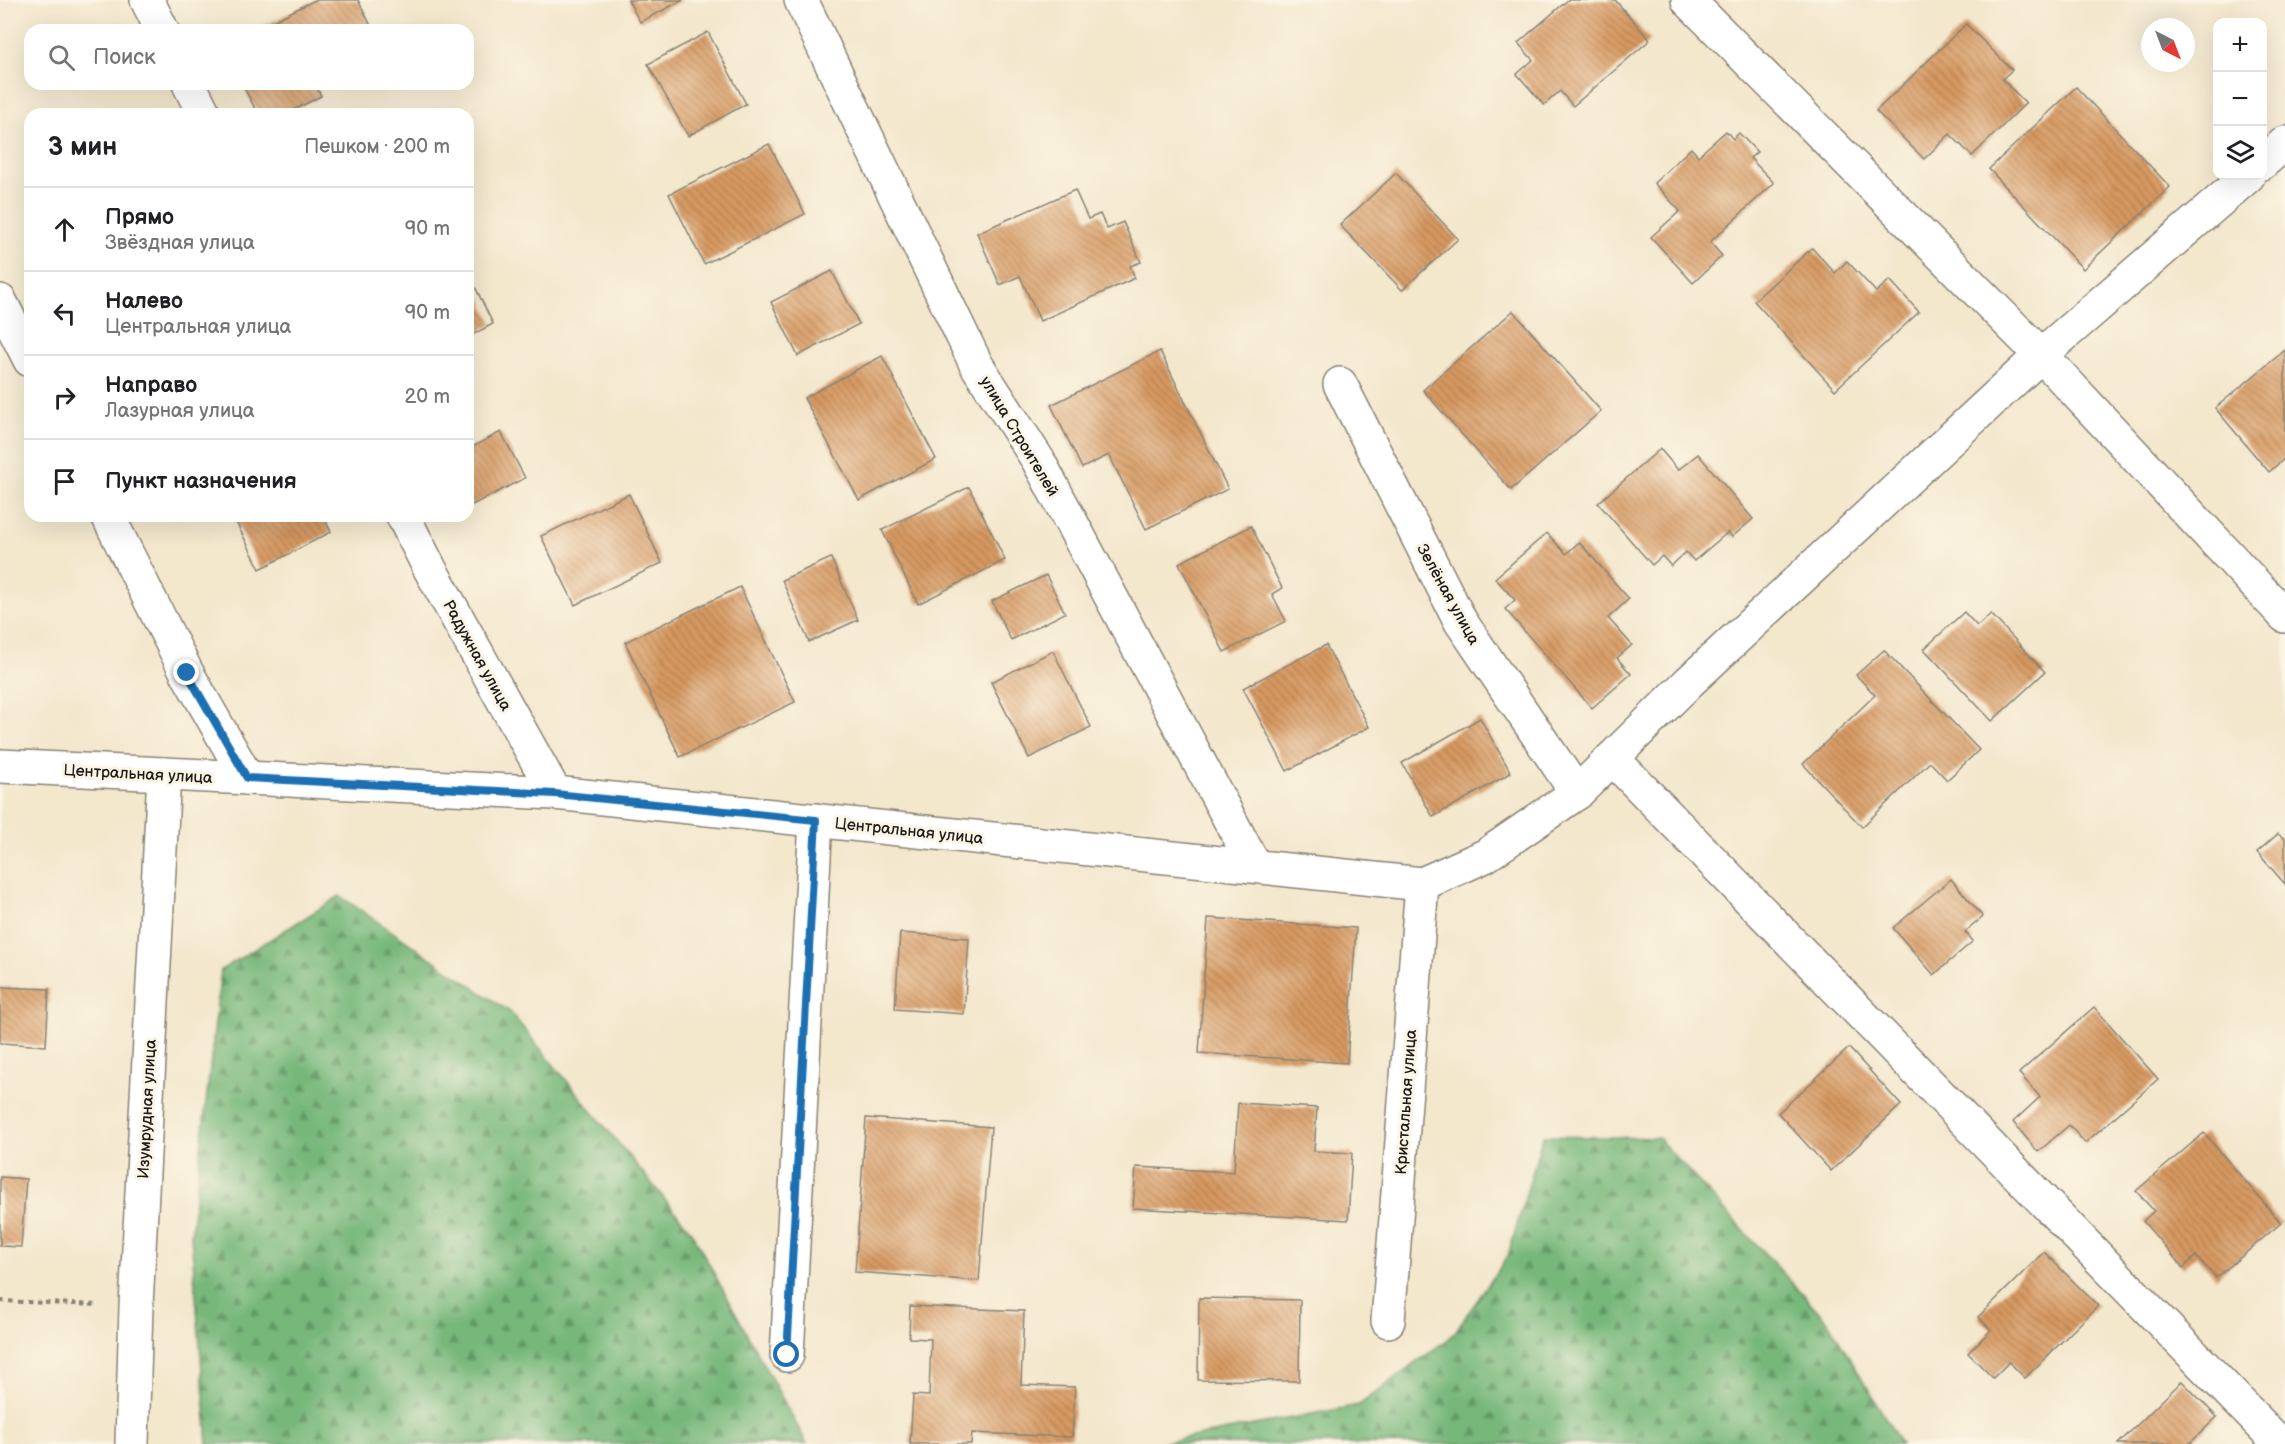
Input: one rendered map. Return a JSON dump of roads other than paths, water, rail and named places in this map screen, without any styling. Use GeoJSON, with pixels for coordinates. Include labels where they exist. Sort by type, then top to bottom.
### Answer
{"type":"FeatureCollection","features":[{"type":"Feature","properties":{"kind":"street"},"geometry":{"type":"LineString","coordinates":[[147,0],[159,24]]}},
{"type":"Feature","properties":{"kind":"street","name":"улица Строителей"},"geometry":{"type":"LineString","coordinates":[[801,0],[976,364],[1038,460],[1254,865]]}},
{"type":"Feature","properties":{"kind":"street"},"geometry":{"type":"LineString","coordinates":[[1688,0],[2041,355],[2285,616]]}},
{"type":"Feature","properties":{"kind":"street"},"geometry":{"type":"LineString","coordinates":[[192,90],[201,108]]}},
{"type":"Feature","properties":{"kind":"street"},"geometry":{"type":"LineString","coordinates":[[2267,159],[2285,143]]}},
{"type":"Feature","properties":{"kind":"street"},"geometry":{"type":"LineString","coordinates":[[1422,884],[1485,856],[1577,793],[1697,674],[2041,355],[2243,180]]}},
{"type":"Feature","properties":{"kind":"street"},"geometry":{"type":"LineString","coordinates":[[0,301],[24,348]]}},
{"type":"Feature","properties":{"kind":"street","name":"Зелёная улица"},"geometry":{"type":"LineString","coordinates":[[1340,384],[1461,622],[1577,793]]}},
{"type":"Feature","properties":{"kind":"street"},"geometry":{"type":"LineString","coordinates":[[111,522],[187,673],[247,778]]}},
{"type":"Feature","properties":{"kind":"street","name":"Радужная улица"},"geometry":{"type":"LineString","coordinates":[[406,522],[555,794]]}},
{"type":"Feature","properties":{"kind":"street"},"geometry":{"type":"LineString","coordinates":[[1612,758],[2280,1444]]}},
{"type":"Feature","properties":{"kind":"street","name":"Центральная улица"},"geometry":{"type":"LineString","coordinates":[[0,766],[555,794],[1422,884]]}},
{"type":"Feature","properties":{"kind":"street","name":"Изумрудная улица"},"geometry":{"type":"LineString","coordinates":[[132,1444],[136,1306],[164,774]]}},
{"type":"Feature","properties":{"kind":"street"},"geometry":{"type":"LineString","coordinates":[[787,1355],[816,820]]}},
{"type":"Feature","properties":{"kind":"street","name":"Кристальная улица"},"geometry":{"type":"LineString","coordinates":[[1388,1321],[1422,884]]}}]}
